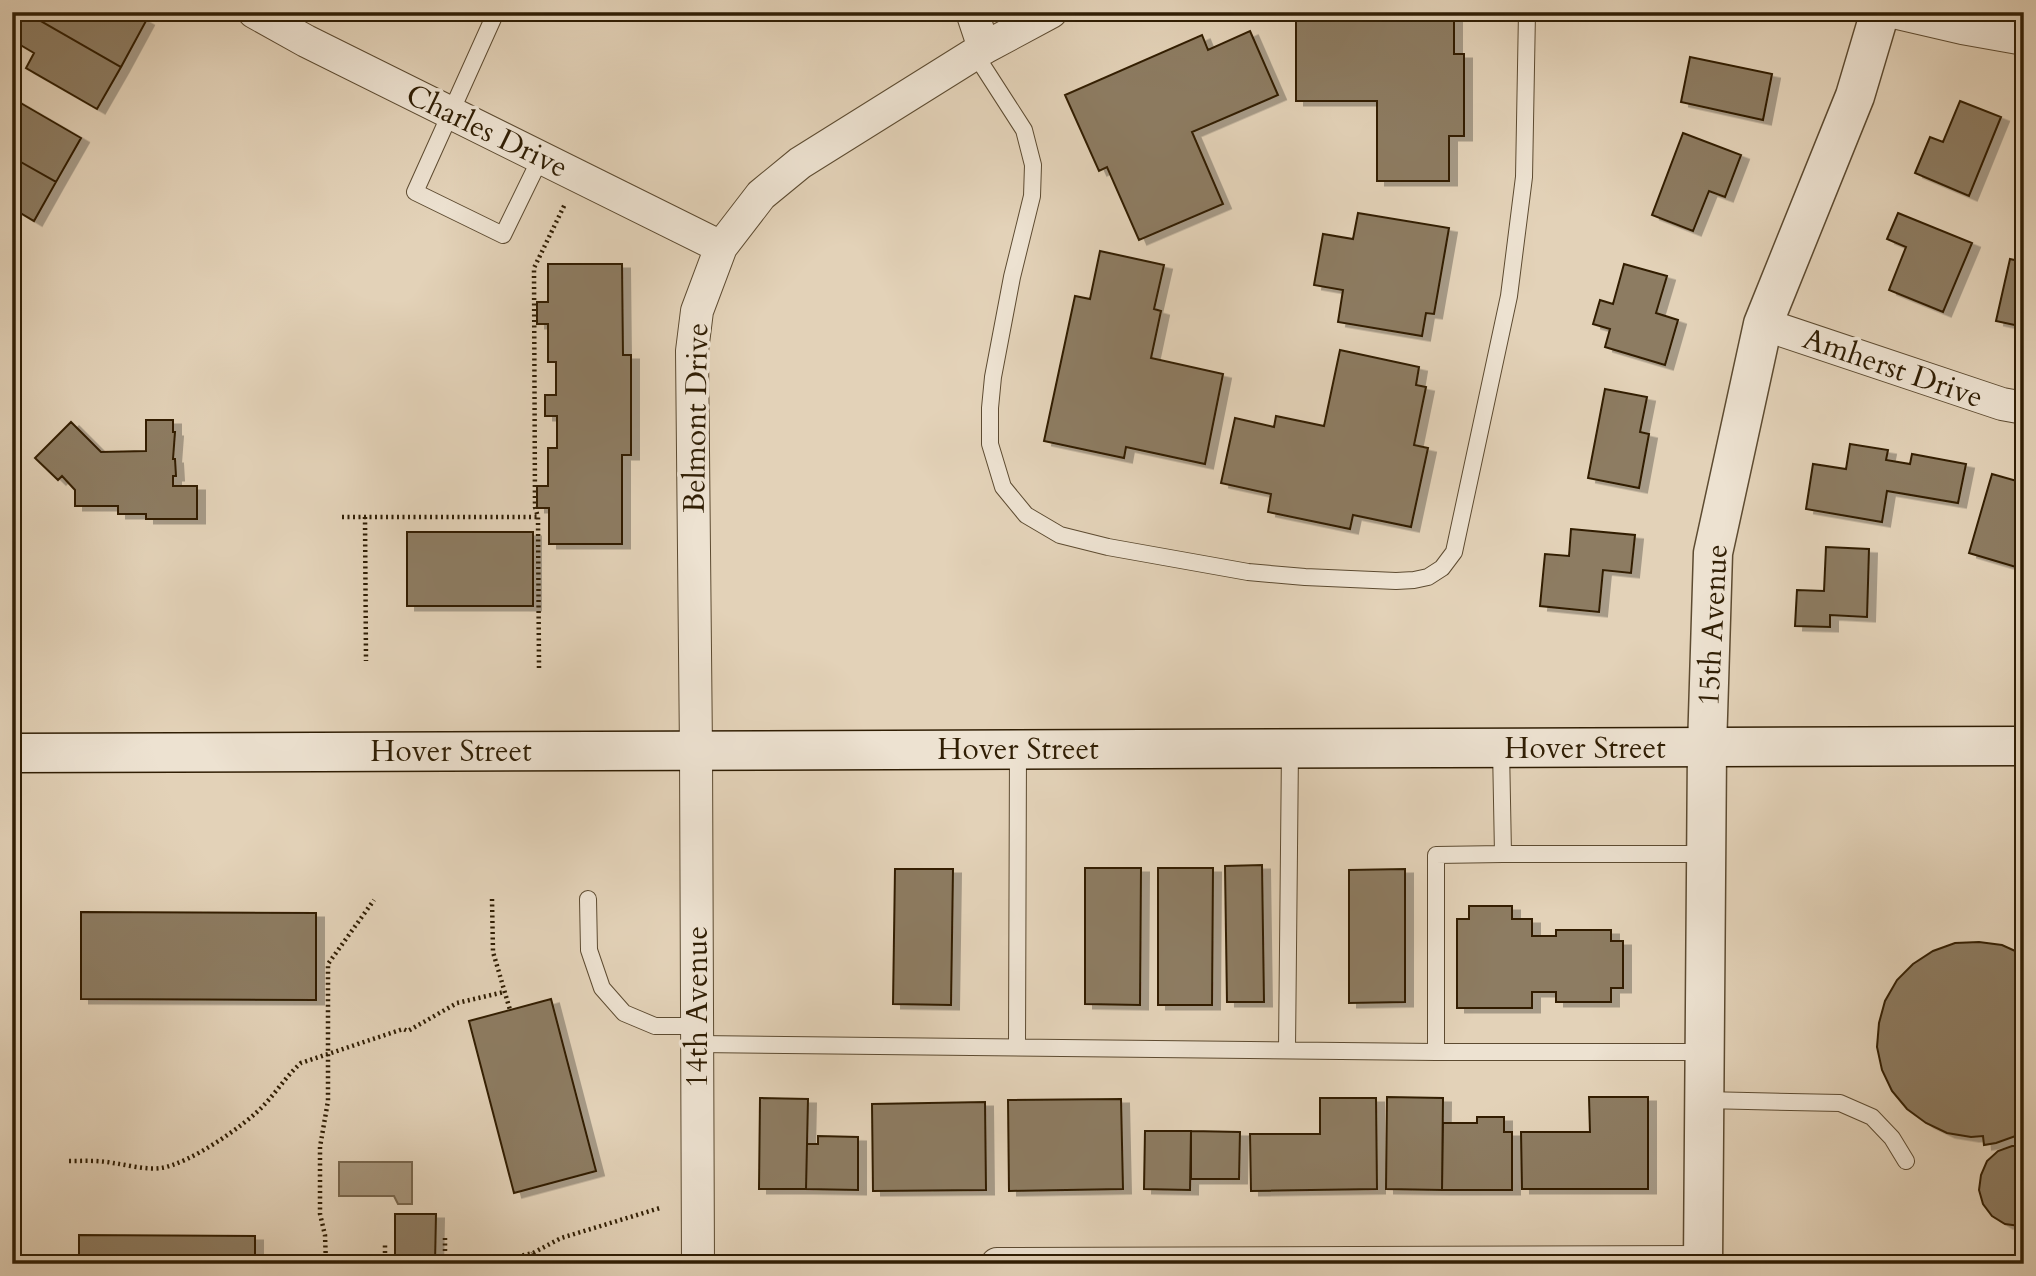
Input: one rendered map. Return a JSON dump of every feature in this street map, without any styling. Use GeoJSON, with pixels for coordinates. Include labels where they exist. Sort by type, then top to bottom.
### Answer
{"type":"FeatureCollection","features":[{"type":"Feature","properties":{"kind":"main road","name":"15th Avenue"},"geometry":{"type":"LineString","coordinates":[[1703,1263],[1707,748],[1713,553],[1763,324],[1855,96],[1880,12]]}},
{"type":"Feature","properties":{"kind":"main road","name":"Hover Street"},"geometry":{"type":"LineString","coordinates":[[12,753],[2024,746]]}},
{"type":"Feature","properties":{"kind":"street","name":"Charles Drive"},"geometry":{"type":"LineString","coordinates":[[254,12],[306,41],[721,247]]}},
{"type":"Feature","properties":{"kind":"street"},"geometry":{"type":"LineString","coordinates":[[972,12],[980,51]]}},
{"type":"Feature","properties":{"kind":"street","name":"Belmont Drive"},"geometry":{"type":"LineString","coordinates":[[696,751],[692,351],[697,311],[721,247],[761,195],[800,163],[980,51],[1051,12]]}},
{"type":"Feature","properties":{"kind":"street"},"geometry":{"type":"LineString","coordinates":[[1892,12],[2024,39]]}},
{"type":"Feature","properties":{"kind":"street","name":"Amherst Drive"},"geometry":{"type":"LineString","coordinates":[[1763,324],[2002,404],[2024,408]]}},
{"type":"Feature","properties":{"kind":"street","name":"14th Avenue"},"geometry":{"type":"LineString","coordinates":[[696,751],[698,1264]]}},
{"type":"Feature","properties":{"kind":"street"},"geometry":{"type":"LineString","coordinates":[[997,1264],[1703,1263]]}},
{"type":"Feature","properties":{"kind":"lane"},"geometry":{"type":"LineString","coordinates":[[496,12],[415,192],[503,235],[541,158]]}},
{"type":"Feature","properties":{"kind":"lane"},"geometry":{"type":"LineString","coordinates":[[980,51],[1024,130],[1033,165],[1032,196],[1012,277],[993,377],[990,408],[990,444],[1003,487],[1026,515],[1060,535],[1096,544],[1248,572],[1306,577],[1414,580],[1442,568],[1454,552],[1510,296],[1524,177],[1527,12]]}},
{"type":"Feature","properties":{"kind":"lane"},"geometry":{"type":"LineString","coordinates":[[1501,748],[1503,854]]}},
{"type":"Feature","properties":{"kind":"lane"},"geometry":{"type":"LineString","coordinates":[[1287,1049],[1290,749]]}},
{"type":"Feature","properties":{"kind":"lane"},"geometry":{"type":"LineString","coordinates":[[1017,1047],[1018,750]]}},
{"type":"Feature","properties":{"kind":"lane"},"geometry":{"type":"LineString","coordinates":[[1436,1052],[1436,855],[1706,855]]}},
{"type":"Feature","properties":{"kind":"lane"},"geometry":{"type":"LineString","coordinates":[[589,898],[589,950],[602,988],[624,1013],[655,1026],[697,1035],[1017,1047],[1704,1052]]}},
{"type":"Feature","properties":{"kind":"lane"},"geometry":{"type":"LineString","coordinates":[[1704,1100],[1840,1103],[1872,1117],[1892,1138],[1906,1161]]}},
{"type":"Feature","properties":{"kind":"path"},"geometry":{"type":"LineString","coordinates":[[539,668],[534,268],[568,197]]}},
{"type":"Feature","properties":{"kind":"path"},"geometry":{"type":"LineString","coordinates":[[342,517],[538,517]]}},
{"type":"Feature","properties":{"kind":"path"},"geometry":{"type":"LineString","coordinates":[[365,517],[366,661]]}},
{"type":"Feature","properties":{"kind":"path"},"geometry":{"type":"LineString","coordinates":[[492,899],[493,952],[510,1010]]}},
{"type":"Feature","properties":{"kind":"path"},"geometry":{"type":"LineString","coordinates":[[326,1264],[325,1236],[320,1214],[320,1147],[328,1101],[328,964],[374,900]]}},
{"type":"Feature","properties":{"kind":"path"},"geometry":{"type":"LineString","coordinates":[[69,1161],[104,1162],[144,1168],[161,1168],[174,1164],[234,1132],[263,1106],[291,1071],[301,1063],[403,1029],[408,1031],[457,1003],[504,992]]}},
{"type":"Feature","properties":{"kind":"path"},"geometry":{"type":"LineString","coordinates":[[485,1264],[533,1253],[561,1238],[660,1208]]}},
{"type":"Feature","properties":{"kind":"path"},"geometry":{"type":"LineString","coordinates":[[445,1238],[445,1264]]}},
{"type":"Feature","properties":{"kind":"path"},"geometry":{"type":"LineString","coordinates":[[384,1264],[385,1242]]}},
{"type":"Feature","properties":{"kind":"path"},"geometry":{"type":"LineString","coordinates":[[529,1264],[533,1253]]}},
{"type":"Feature","properties":{"kind":"shaded area"},"geometry":{"type":"Polygon","coordinates":[[[339,1162],[412,1162],[412,1204],[398,1204],[394,1196],[339,1196],[339,1162]]]}},
{"type":"Feature","properties":{"kind":"building"},"geometry":{"type":"Polygon","coordinates":[[[18,12],[25,12],[121,67],[97,109],[26,68],[34,53],[12,40],[12,23],[18,12]]]}},
{"type":"Feature","properties":{"kind":"building"},"geometry":{"type":"Polygon","coordinates":[[[25,12],[130,12],[146,21],[121,67],[25,12]]]}},
{"type":"Feature","properties":{"kind":"building"},"geometry":{"type":"Polygon","coordinates":[[[1296,12],[1454,12],[1454,54],[1464,54],[1464,136],[1449,136],[1449,181],[1377,181],[1377,101],[1296,101],[1296,12]]]}},
{"type":"Feature","properties":{"kind":"building"},"geometry":{"type":"Polygon","coordinates":[[[1250,31],[1278,95],[1192,132],[1223,204],[1139,240],[1107,167],[1099,171],[1065,95],[1202,35],[1208,50],[1250,31]]]}},
{"type":"Feature","properties":{"kind":"building"},"geometry":{"type":"Polygon","coordinates":[[[1690,57],[1772,74],[1763,120],[1681,102],[1690,57]]]}},
{"type":"Feature","properties":{"kind":"building"},"geometry":{"type":"Polygon","coordinates":[[[12,98],[81,138],[56,182],[12,157],[12,98]]]}},
{"type":"Feature","properties":{"kind":"building"},"geometry":{"type":"Polygon","coordinates":[[[1960,101],[2001,117],[1969,196],[1915,173],[1930,137],[1943,142],[1960,101]]]}},
{"type":"Feature","properties":{"kind":"building"},"geometry":{"type":"Polygon","coordinates":[[[1683,133],[1741,155],[1725,197],[1709,191],[1693,231],[1652,215],[1683,133]]]}},
{"type":"Feature","properties":{"kind":"building"},"geometry":{"type":"Polygon","coordinates":[[[12,157],[56,182],[34,221],[12,208],[12,157]]]}},
{"type":"Feature","properties":{"kind":"building"},"geometry":{"type":"Polygon","coordinates":[[[1358,213],[1449,228],[1434,314],[1426,313],[1422,336],[1338,322],[1343,290],[1314,285],[1323,234],[1353,239],[1358,213]]]}},
{"type":"Feature","properties":{"kind":"building"},"geometry":{"type":"Polygon","coordinates":[[[1898,213],[1972,243],[1943,312],[1889,290],[1906,247],[1887,239],[1898,213]]]}},
{"type":"Feature","properties":{"kind":"building"},"geometry":{"type":"Polygon","coordinates":[[[2022,247],[2024,327],[1996,321],[2010,259],[2019,261],[2022,247]]]}},
{"type":"Feature","properties":{"kind":"building"},"geometry":{"type":"Polygon","coordinates":[[[1100,251],[1164,265],[1154,309],[1161,311],[1151,358],[1223,374],[1205,464],[1126,447],[1124,458],[1044,441],[1075,296],[1090,299],[1100,251]]]}},
{"type":"Feature","properties":{"kind":"building"},"geometry":{"type":"Polygon","coordinates":[[[548,264],[622,264],[623,355],[631,355],[631,455],[622,455],[622,544],[549,544],[549,508],[537,508],[537,486],[548,486],[548,448],[557,448],[557,416],[545,416],[545,395],[556,395],[556,362],[548,362],[548,324],[537,324],[537,302],[548,302],[548,264]]]}},
{"type":"Feature","properties":{"kind":"building"},"geometry":{"type":"Polygon","coordinates":[[[1624,264],[1667,276],[1656,313],[1678,320],[1665,365],[1605,347],[1610,329],[1593,324],[1600,300],[1613,304],[1624,264]]]}},
{"type":"Feature","properties":{"kind":"building"},"geometry":{"type":"Polygon","coordinates":[[[1340,350],[1419,367],[1416,385],[1426,387],[1414,445],[1428,448],[1411,527],[1353,515],[1350,529],[1268,512],[1271,494],[1221,483],[1235,418],[1274,427],[1276,416],[1324,426],[1340,350]]]}},
{"type":"Feature","properties":{"kind":"building"},"geometry":{"type":"Polygon","coordinates":[[[1605,389],[1647,397],[1640,432],[1649,434],[1639,488],[1588,478],[1605,389]]]}},
{"type":"Feature","properties":{"kind":"building"},"geometry":{"type":"Polygon","coordinates":[[[146,420],[173,420],[176,476],[173,476],[173,486],[197,486],[197,519],[146,519],[146,514],[118,514],[118,506],[75,506],[75,490],[62,476],[58,480],[35,458],[71,422],[101,452],[146,451],[146,420]]]}},
{"type":"Feature","properties":{"kind":"building"},"geometry":{"type":"Polygon","coordinates":[[[1850,444],[1888,450],[1886,460],[1910,464],[1912,454],[1966,464],[1958,503],[1887,491],[1882,522],[1806,509],[1813,464],[1846,469],[1850,444]]]}},
{"type":"Feature","properties":{"kind":"building"},"geometry":{"type":"Polygon","coordinates":[[[1992,474],[2024,483],[2024,539],[2016,567],[1969,553],[1992,474]]]}},
{"type":"Feature","properties":{"kind":"building"},"geometry":{"type":"Polygon","coordinates":[[[1571,529],[1635,535],[1631,573],[1603,570],[1599,612],[1540,606],[1545,554],[1569,556],[1571,529]]]}},
{"type":"Feature","properties":{"kind":"building"},"geometry":{"type":"Polygon","coordinates":[[[407,532],[533,532],[533,606],[407,606],[407,532]]]}},
{"type":"Feature","properties":{"kind":"building"},"geometry":{"type":"Polygon","coordinates":[[[1826,547],[1869,549],[1867,617],[1830,615],[1830,627],[1795,626],[1797,590],[1824,591],[1826,547]]]}},
{"type":"Feature","properties":{"kind":"building"},"geometry":{"type":"Polygon","coordinates":[[[1262,865],[1264,1002],[1227,1002],[1225,866],[1262,865]]]}},
{"type":"Feature","properties":{"kind":"building"},"geometry":{"type":"Polygon","coordinates":[[[1085,868],[1141,868],[1140,1005],[1085,1004],[1085,868]]]}},
{"type":"Feature","properties":{"kind":"building"},"geometry":{"type":"Polygon","coordinates":[[[1158,868],[1213,868],[1212,1005],[1158,1005],[1158,868]]]}},
{"type":"Feature","properties":{"kind":"building"},"geometry":{"type":"Polygon","coordinates":[[[895,869],[953,869],[951,1005],[893,1004],[895,869]]]}},
{"type":"Feature","properties":{"kind":"building"},"geometry":{"type":"Polygon","coordinates":[[[1405,869],[1405,1002],[1349,1003],[1349,870],[1405,869]]]}},
{"type":"Feature","properties":{"kind":"building"},"geometry":{"type":"Polygon","coordinates":[[[1469,906],[1512,906],[1512,919],[1532,919],[1532,936],[1556,936],[1556,930],[1611,930],[1611,941],[1623,941],[1623,988],[1611,988],[1611,1002],[1556,1002],[1556,992],[1532,992],[1532,1008],[1457,1008],[1457,919],[1469,919],[1469,906]]]}},
{"type":"Feature","properties":{"kind":"building"},"geometry":{"type":"Polygon","coordinates":[[[81,912],[316,913],[316,1000],[81,999],[81,912]]]}},
{"type":"Feature","properties":{"kind":"building"},"geometry":{"type":"Polygon","coordinates":[[[1955,943],[2002,945],[2024,955],[2024,1133],[1984,1145],[1983,1136],[1947,1133],[1926,1123],[1907,1109],[1892,1091],[1882,1070],[1877,1047],[1879,1023],[1885,1001],[1897,980],[1913,964],[1933,951],[1955,943]]]}},
{"type":"Feature","properties":{"kind":"building"},"geometry":{"type":"Polygon","coordinates":[[[551,999],[596,1171],[514,1193],[469,1021],[551,999]]]}},
{"type":"Feature","properties":{"kind":"building"},"geometry":{"type":"Polygon","coordinates":[[[1387,1097],[1443,1098],[1442,1190],[1386,1189],[1387,1097]]]}},
{"type":"Feature","properties":{"kind":"building"},"geometry":{"type":"Polygon","coordinates":[[[1589,1097],[1648,1097],[1648,1189],[1522,1189],[1521,1132],[1590,1132],[1589,1097]]]}},
{"type":"Feature","properties":{"kind":"building"},"geometry":{"type":"Polygon","coordinates":[[[760,1098],[808,1099],[806,1189],[759,1189],[760,1098]]]}},
{"type":"Feature","properties":{"kind":"building"},"geometry":{"type":"Polygon","coordinates":[[[1320,1098],[1376,1098],[1377,1189],[1251,1191],[1250,1134],[1320,1134],[1320,1098]]]}},
{"type":"Feature","properties":{"kind":"building"},"geometry":{"type":"Polygon","coordinates":[[[1121,1099],[1123,1189],[1009,1191],[1008,1100],[1121,1099]]]}},
{"type":"Feature","properties":{"kind":"building"},"geometry":{"type":"Polygon","coordinates":[[[985,1102],[986,1190],[873,1191],[872,1104],[985,1102]]]}},
{"type":"Feature","properties":{"kind":"building"},"geometry":{"type":"Polygon","coordinates":[[[1477,1117],[1504,1117],[1504,1132],[1512,1132],[1512,1190],[1442,1190],[1443,1123],[1477,1123],[1477,1117]]]}},
{"type":"Feature","properties":{"kind":"building"},"geometry":{"type":"Polygon","coordinates":[[[1145,1131],[1191,1131],[1190,1190],[1144,1189],[1145,1131]]]}},
{"type":"Feature","properties":{"kind":"building"},"geometry":{"type":"Polygon","coordinates":[[[1191,1131],[1240,1132],[1239,1179],[1191,1179],[1191,1131]]]}},
{"type":"Feature","properties":{"kind":"building"},"geometry":{"type":"Polygon","coordinates":[[[818,1136],[858,1137],[858,1190],[806,1189],[807,1144],[818,1144],[818,1136]]]}},
{"type":"Feature","properties":{"kind":"building"},"geometry":{"type":"Polygon","coordinates":[[[2012,1146],[2024,1146],[2024,1226],[2005,1224],[1992,1216],[1983,1204],[1979,1190],[1987,1161],[1998,1151],[2012,1146]]]}},
{"type":"Feature","properties":{"kind":"building"},"geometry":{"type":"Polygon","coordinates":[[[395,1214],[436,1214],[435,1264],[395,1264],[395,1214]]]}},
{"type":"Feature","properties":{"kind":"building"},"geometry":{"type":"Polygon","coordinates":[[[79,1235],[255,1236],[255,1264],[79,1264],[79,1235]]]}}]}
